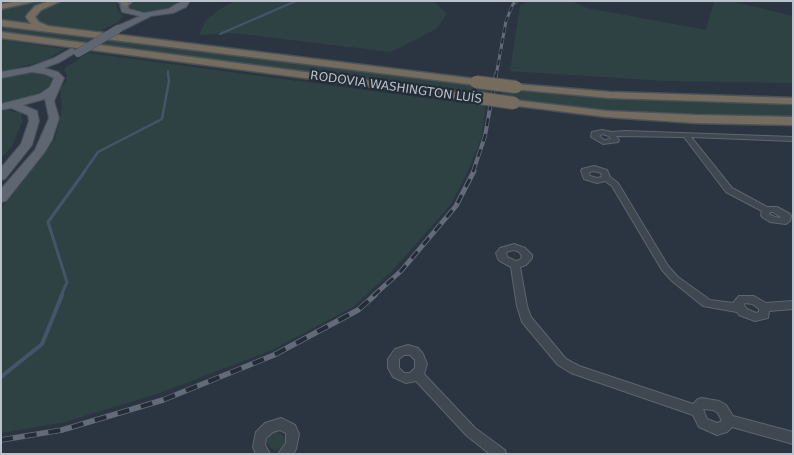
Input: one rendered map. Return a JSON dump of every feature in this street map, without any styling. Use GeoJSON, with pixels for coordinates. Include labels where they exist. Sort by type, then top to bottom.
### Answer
{"type":"FeatureCollection","features":[{"type":"Feature","properties":{"kind":"highway"},"geometry":{"type":"LineString","coordinates":[[1,7],[33,1]]}},
{"type":"Feature","properties":{"kind":"highway"},"geometry":{"type":"LineString","coordinates":[[57,1],[38,8],[30,18],[32,21],[41,25],[114,32]]}},
{"type":"Feature","properties":{"kind":"highway","name":"RODOVIA WASHINGTON LUÍS"},"geometry":{"type":"LineString","coordinates":[[1,23],[114,32],[516,87],[620,95],[793,101]]}},
{"type":"Feature","properties":{"kind":"highway","name":"RODOVIA WASHINGTON LUÍS"},"geometry":{"type":"LineString","coordinates":[[1,35],[575,112],[634,116],[793,121]]}},
{"type":"Feature","properties":{"kind":"highway"},"geometry":{"type":"LineString","coordinates":[[1,40],[96,48]]}},
{"type":"Feature","properties":{"kind":"main road"},"geometry":{"type":"LineString","coordinates":[[125,4],[138,14],[151,14],[170,11],[187,2]]}},
{"type":"Feature","properties":{"kind":"main road"},"geometry":{"type":"LineString","coordinates":[[114,32],[128,17],[125,4]]}},
{"type":"Feature","properties":{"kind":"main road"},"geometry":{"type":"LineString","coordinates":[[1,75],[32,69],[57,60],[135,20],[151,14]]}},
{"type":"Feature","properties":{"kind":"main road"},"geometry":{"type":"LineString","coordinates":[[55,74],[55,70],[60,63],[75,52]]}},
{"type":"Feature","properties":{"kind":"main road"},"geometry":{"type":"LineString","coordinates":[[1,198],[40,151],[54,118],[49,101],[59,78],[55,74],[32,69]]}},
{"type":"Feature","properties":{"kind":"main road"},"geometry":{"type":"LineString","coordinates":[[1,107],[14,106],[44,96],[54,89]]}},
{"type":"Feature","properties":{"kind":"main road"},"geometry":{"type":"LineString","coordinates":[[1,176],[26,145],[34,121],[33,114],[14,106]]}},
{"type":"Feature","properties":{"kind":"street"},"geometry":{"type":"LineString","coordinates":[[612,134],[793,139]]}},
{"type":"Feature","properties":{"kind":"street"},"geometry":{"type":"LineString","coordinates":[[687,137],[729,190],[766,210],[765,215],[772,220],[783,222],[790,219]]}},
{"type":"Feature","properties":{"kind":"street"},"geometry":{"type":"LineString","coordinates":[[606,178],[614,185],[665,268],[675,279],[707,303],[739,308],[739,301],[748,299],[754,300],[764,307],[793,305]]}},
{"type":"Feature","properties":{"kind":"street"},"geometry":{"type":"LineString","coordinates":[[515,265],[526,319],[562,362],[575,370],[697,411]]}},
{"type":"Feature","properties":{"kind":"street"},"geometry":{"type":"LineString","coordinates":[[417,374],[471,432],[500,454]]}},
{"type":"Feature","properties":{"kind":"street"},"geometry":{"type":"LineString","coordinates":[[702,403],[716,404],[727,414],[728,425],[723,428],[710,427],[698,417],[697,411],[698,406],[702,403]]}},
{"type":"Feature","properties":{"kind":"street"},"geometry":{"type":"LineString","coordinates":[[729,420],[793,438]]}},
{"type":"Feature","properties":{"kind":"street"},"geometry":{"type":"LineString","coordinates":[[264,454],[259,447],[260,436],[269,427],[281,424],[291,429],[293,434],[292,445],[284,454]]}},
{"type":"Feature","properties":{"kind":"green space"},"geometry":{"type":"Polygon","coordinates":[[[42,1],[55,1],[28,18],[33,25],[1,21],[1,8],[42,1]]]}},
{"type":"Feature","properties":{"kind":"green space"},"geometry":{"type":"Polygon","coordinates":[[[62,1],[116,1],[118,11],[123,16],[118,22],[100,31],[42,24],[37,20],[35,17],[42,8],[62,1]]]}},
{"type":"Feature","properties":{"kind":"green space"},"geometry":{"type":"Polygon","coordinates":[[[131,1],[183,1],[172,10],[143,13],[128,10],[127,5],[131,1]]]}},
{"type":"Feature","properties":{"kind":"green space"},"geometry":{"type":"Polygon","coordinates":[[[235,1],[427,1],[436,3],[447,14],[436,29],[391,52],[233,33],[199,35],[205,21],[220,9],[235,1]]]}},
{"type":"Feature","properties":{"kind":"green space"},"geometry":{"type":"Polygon","coordinates":[[[527,1],[571,1],[587,8],[706,30],[714,1],[730,1],[793,16],[793,83],[665,81],[510,71],[520,6],[527,1]]]}},
{"type":"Feature","properties":{"kind":"green space"},"geometry":{"type":"Polygon","coordinates":[[[1,25],[489,87],[487,96],[1,33],[1,25]]]}},
{"type":"Feature","properties":{"kind":"green space"},"geometry":{"type":"Polygon","coordinates":[[[1,40],[65,49],[44,61],[1,72],[1,40]]]}},
{"type":"Feature","properties":{"kind":"green space"},"geometry":{"type":"Polygon","coordinates":[[[88,53],[485,106],[482,136],[469,169],[451,204],[393,270],[353,307],[272,350],[160,393],[65,422],[1,433],[1,209],[55,139],[62,108],[60,88],[66,82],[67,76],[64,69],[88,53]]]}},
{"type":"Feature","properties":{"kind":"green space"},"geometry":{"type":"Polygon","coordinates":[[[30,71],[41,72],[54,78],[54,83],[43,94],[1,105],[1,76],[30,71]]]}},
{"type":"Feature","properties":{"kind":"green space"},"geometry":{"type":"Polygon","coordinates":[[[503,89],[600,96],[793,103],[793,119],[618,113],[502,100],[503,89]]]}},
{"type":"Feature","properties":{"kind":"green space"},"geometry":{"type":"Polygon","coordinates":[[[1,111],[21,113],[22,122],[12,146],[1,158],[1,111]]]}},
{"type":"Feature","properties":{"kind":"green space"},"geometry":{"type":"Polygon","coordinates":[[[276,432],[282,435],[285,441],[282,447],[276,450],[270,447],[267,441],[270,435],[276,432]]]}},
{"type":"Feature","properties":{"kind":"waterway"},"geometry":{"type":"LineString","coordinates":[[220,34],[296,1]]}},
{"type":"Feature","properties":{"kind":"waterway"},"geometry":{"type":"LineString","coordinates":[[84,172],[98,152],[162,119],[169,81],[168,74]]}},
{"type":"Feature","properties":{"kind":"waterway"},"geometry":{"type":"LineString","coordinates":[[61,296],[67,282],[48,222],[85,171]]}},
{"type":"Feature","properties":{"kind":"waterway"},"geometry":{"type":"LineString","coordinates":[[1,377],[42,344],[62,295]]}},
{"type":"Feature","properties":{"kind":"railway"},"geometry":{"type":"LineString","coordinates":[[496,76],[506,21],[513,4],[517,1]]}},
{"type":"Feature","properties":{"kind":"railway"},"geometry":{"type":"LineString","coordinates":[[473,172],[485,136],[496,74]]}},
{"type":"Feature","properties":{"kind":"railway"},"geometry":{"type":"LineString","coordinates":[[373,296],[401,271],[456,206],[474,171]]}},
{"type":"Feature","properties":{"kind":"railway"},"geometry":{"type":"LineString","coordinates":[[1,440],[62,430],[163,400],[274,355],[358,310],[375,295]]}}]}
